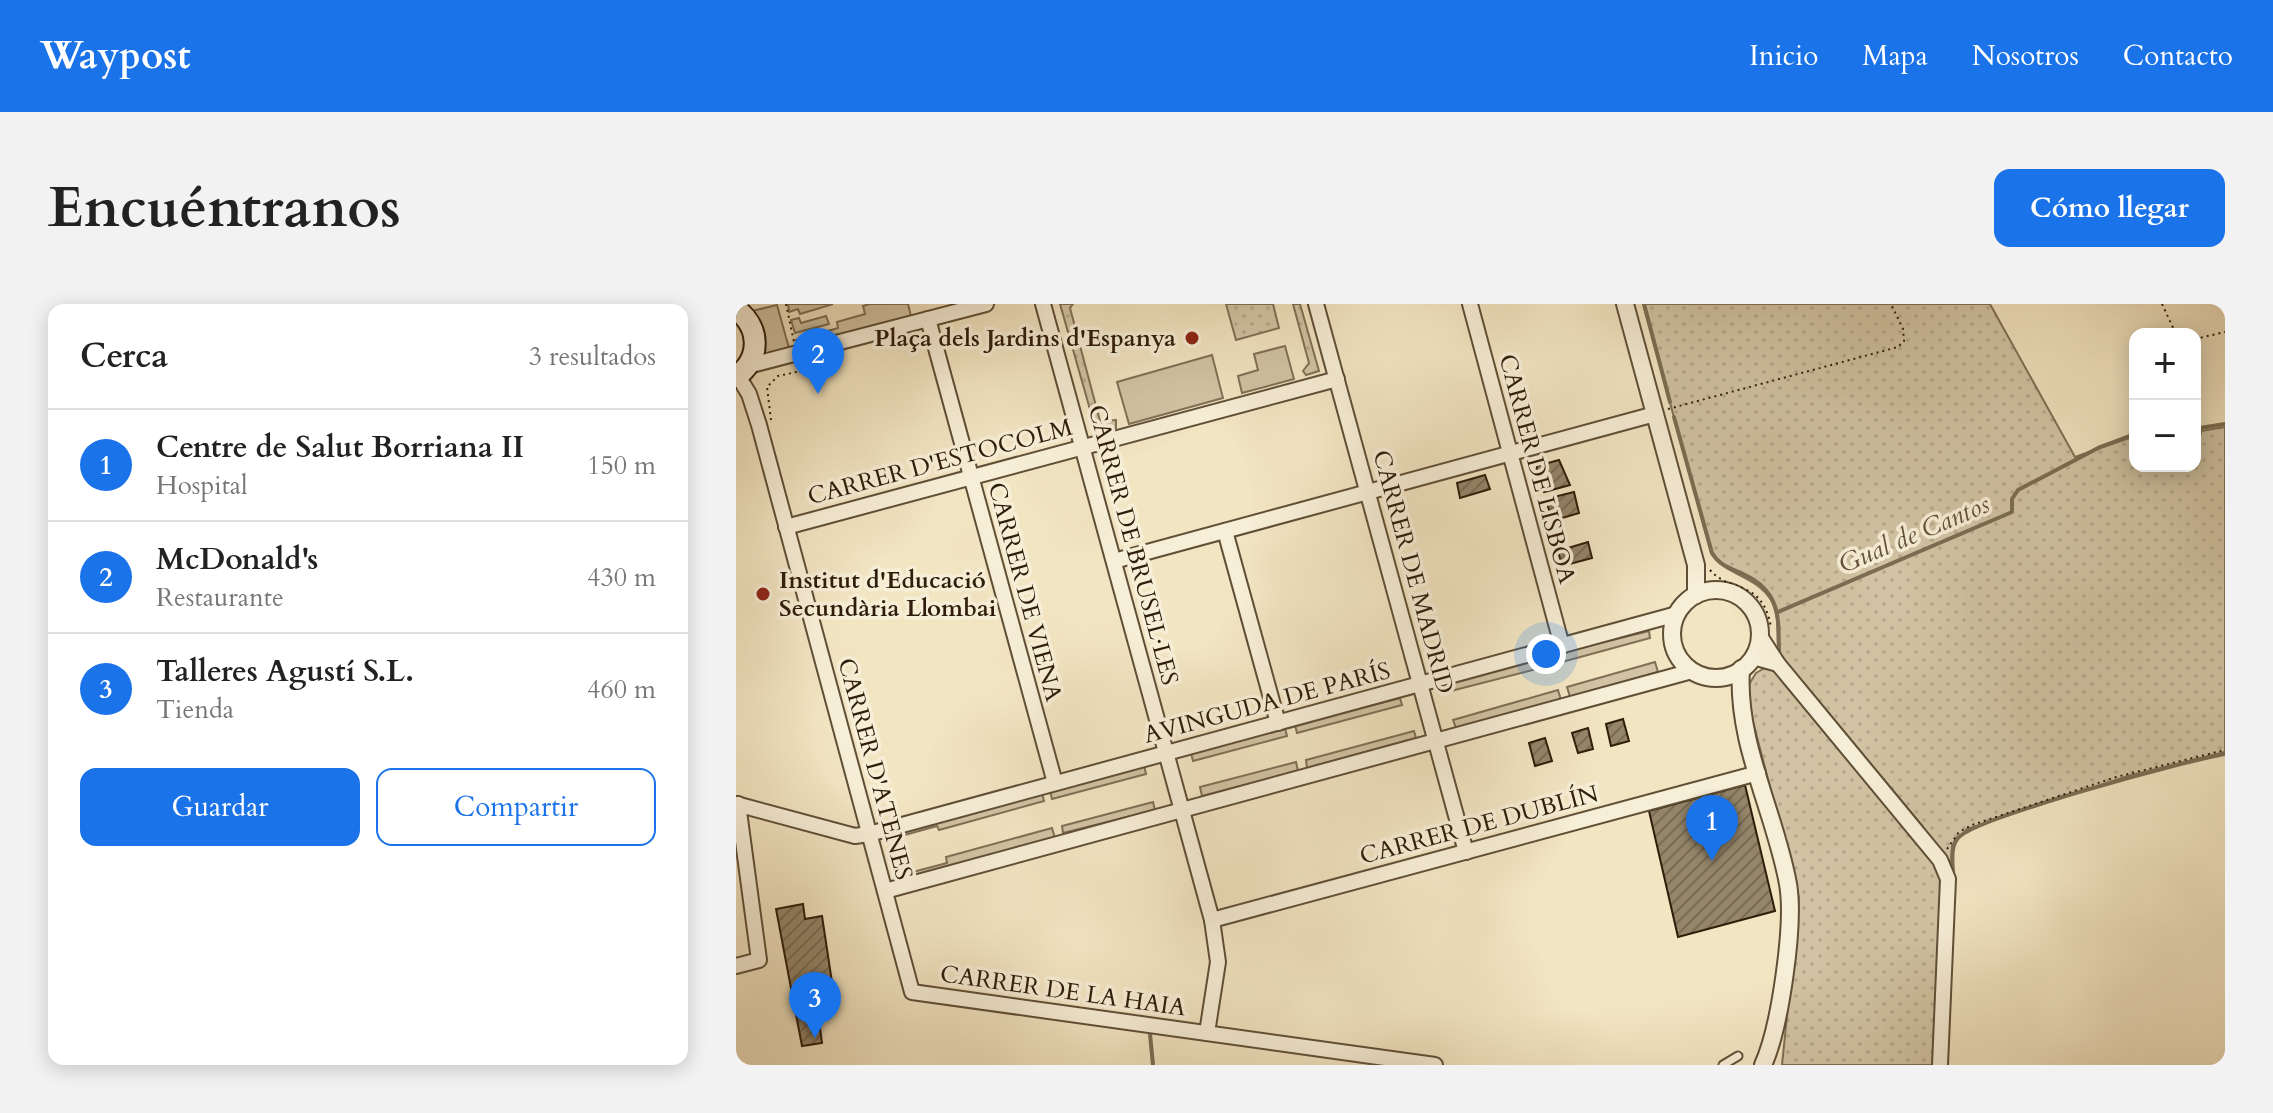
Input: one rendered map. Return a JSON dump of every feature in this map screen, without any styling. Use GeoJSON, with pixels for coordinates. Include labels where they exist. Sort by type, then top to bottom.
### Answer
{"type":"FeatureCollection","features":[{"type":"Feature","properties":{"kind":"main road"},"geometry":{"type":"LineString","coordinates":[[736,309],[745,315],[755,335],[756,346],[740,373]]}},
{"type":"Feature","properties":{"kind":"street"},"geometry":{"type":"LineString","coordinates":[[736,309],[753,304]]}},
{"type":"Feature","properties":{"kind":"street"},"geometry":{"type":"LineString","coordinates":[[740,373],[796,354],[986,304]]}},
{"type":"Feature","properties":{"kind":"street","name":"CARRER DE BRUSEL·LES"},"geometry":{"type":"LineString","coordinates":[[1043,304],[1212,920],[1218,962],[1207,1033]]}},
{"type":"Feature","properties":{"kind":"street","name":"CARRER DE MADRID"},"geometry":{"type":"LineString","coordinates":[[1316,304],[1466,852]]}},
{"type":"Feature","properties":{"kind":"street","name":"CARRER DE LISBOA"},"geometry":{"type":"LineString","coordinates":[[1470,304],[1562,646]]}},
{"type":"Feature","properties":{"kind":"street"},"geometry":{"type":"LineString","coordinates":[[1625,304],[1700,563],[1721,590]]}},
{"type":"Feature","properties":{"kind":"street","name":"CARRER DE VIENA"},"geometry":{"type":"LineString","coordinates":[[928,319],[1055,783]]}},
{"type":"Feature","properties":{"kind":"street","name":"CARRER D'ATENES"},"geometry":{"type":"LineString","coordinates":[[740,373],[749,394],[786,527],[912,992]]}},
{"type":"Feature","properties":{"kind":"street","name":"CARRER D'ESTOCOLM"},"geometry":{"type":"LineString","coordinates":[[786,527],[1337,379]]}},
{"type":"Feature","properties":{"kind":"street"},"geometry":{"type":"LineString","coordinates":[[1114,561],[1655,414]]}},
{"type":"Feature","properties":{"kind":"street"},"geometry":{"type":"LineString","coordinates":[[1225,531],[1278,723]]}},
{"type":"Feature","properties":{"kind":"street"},"geometry":{"type":"LineString","coordinates":[[1696,595],[1700,563]]}},
{"type":"Feature","properties":{"kind":"street"},"geometry":{"type":"LineString","coordinates":[[1692,671],[1682,662],[1672,639],[1677,614],[1696,595],[1721,590],[1734,594],[1753,611],[1778,664],[1940,860],[1948,879],[1940,1065]]}},
{"type":"Feature","properties":{"kind":"street","name":"AVINGUDA DE PARÍS"},"geometry":{"type":"LineString","coordinates":[[869,834],[1677,614]]}},
{"type":"Feature","properties":{"kind":"street"},"geometry":{"type":"LineString","coordinates":[[1739,704],[1747,663],[1766,635]]}},
{"type":"Feature","properties":{"kind":"street"},"geometry":{"type":"LineString","coordinates":[[885,891],[1692,671],[1719,677],[1747,663],[1778,664]]}},
{"type":"Feature","properties":{"kind":"street"},"geometry":{"type":"LineString","coordinates":[[1719,677],[1739,704],[1788,886],[1787,943],[1772,1057],[1763,1065]]}},
{"type":"Feature","properties":{"kind":"street","name":"CARRER DE DUBLÍN"},"geometry":{"type":"LineString","coordinates":[[1212,920],[1758,773]]}},
{"type":"Feature","properties":{"kind":"street"},"geometry":{"type":"LineString","coordinates":[[736,966],[759,960],[737,804],[855,836],[869,834]]}},
{"type":"Feature","properties":{"kind":"street","name":"CARRER DE LA HAIA"},"geometry":{"type":"LineString","coordinates":[[912,992],[1435,1065]]}},
{"type":"Feature","properties":{"kind":"lane"},"geometry":{"type":"LineString","coordinates":[[1723,1065],[1738,1056]]}},
{"type":"Feature","properties":{"kind":"path"},"geometry":{"type":"LineString","coordinates":[[786,304],[801,371]]}},
{"type":"Feature","properties":{"kind":"path"},"geometry":{"type":"LineString","coordinates":[[1655,414],[1689,401],[1898,347],[1904,341],[1903,329],[1891,304]]}},
{"type":"Feature","properties":{"kind":"path"},"geometry":{"type":"LineString","coordinates":[[2162,304],[2173,328]]}},
{"type":"Feature","properties":{"kind":"path"},"geometry":{"type":"LineString","coordinates":[[2201,338],[2225,332]]}},
{"type":"Feature","properties":{"kind":"path"},"geometry":{"type":"LineString","coordinates":[[1700,563],[1715,575],[1746,587],[1759,598],[1769,615],[1766,635]]}},
{"type":"Feature","properties":{"kind":"path"},"geometry":{"type":"LineString","coordinates":[[1940,860],[1959,832],[1972,825],[2116,777],[2225,750]]}},
{"type":"Feature","properties":{"kind":"shaded area"},"geometry":{"type":"Polygon","coordinates":[[[788,304],[833,304],[800,314],[798,309],[789,312],[788,304]]]}},
{"type":"Feature","properties":{"kind":"shaded area"},"geometry":{"type":"Polygon","coordinates":[[[908,304],[911,316],[797,345],[796,340],[838,328],[837,322],[865,314],[863,306],[908,304]]]}},
{"type":"Feature","properties":{"kind":"shaded area"},"geometry":{"type":"Polygon","coordinates":[[[1060,304],[1073,304],[1070,308],[1100,421],[1116,420],[1116,428],[1097,434],[1060,304]]]}},
{"type":"Feature","properties":{"kind":"shaded area"},"geometry":{"type":"Polygon","coordinates":[[[1226,304],[1273,304],[1279,328],[1236,340],[1226,304]]]}},
{"type":"Feature","properties":{"kind":"shaded area"},"geometry":{"type":"Polygon","coordinates":[[[1293,304],[1300,304],[1319,371],[1306,375],[1303,371],[1309,363],[1293,304]]]}},
{"type":"Feature","properties":{"kind":"shaded area"},"geometry":{"type":"Polygon","coordinates":[[[1643,304],[1990,304],[2075,457],[2129,438],[2129,472],[2201,472],[2201,431],[2225,427],[2225,752],[2128,776],[1967,829],[1952,846],[1951,865],[1782,662],[1777,616],[1765,592],[1724,567],[1711,553],[1643,304]]]}},
{"type":"Feature","properties":{"kind":"shaded area"},"geometry":{"type":"Polygon","coordinates":[[[777,305],[789,348],[760,357],[752,311],[777,305]]]}},
{"type":"Feature","properties":{"kind":"shaded area"},"geometry":{"type":"Polygon","coordinates":[[[826,316],[829,324],[795,333],[791,320],[799,318],[801,323],[826,316]]]}},
{"type":"Feature","properties":{"kind":"shaded area"},"geometry":{"type":"Polygon","coordinates":[[[1285,346],[1294,379],[1242,393],[1238,376],[1258,370],[1254,354],[1285,346]]]}},
{"type":"Feature","properties":{"kind":"shaded area"},"geometry":{"type":"Polygon","coordinates":[[[1212,355],[1223,398],[1129,424],[1117,382],[1212,355]]]}},
{"type":"Feature","properties":{"kind":"shaded area"},"geometry":{"type":"Polygon","coordinates":[[[1649,631],[1650,638],[1562,662],[1559,653],[1649,631]]]}},
{"type":"Feature","properties":{"kind":"shaded area"},"geometry":{"type":"Polygon","coordinates":[[[1549,655],[1552,665],[1447,692],[1445,685],[1549,655]]]}},
{"type":"Feature","properties":{"kind":"shaded area"},"geometry":{"type":"Polygon","coordinates":[[[1655,662],[1658,672],[1570,697],[1567,687],[1655,662]]]}},
{"type":"Feature","properties":{"kind":"shaded area"},"geometry":{"type":"Polygon","coordinates":[[[1765,668],[1773,670],[1791,686],[1930,855],[1942,875],[1936,1065],[1782,1065],[1799,898],[1745,691],[1756,673],[1765,668]]]}},
{"type":"Feature","properties":{"kind":"shaded area"},"geometry":{"type":"Polygon","coordinates":[[[1558,690],[1561,700],[1456,728],[1453,720],[1558,690]]]}},
{"type":"Feature","properties":{"kind":"shaded area"},"geometry":{"type":"Polygon","coordinates":[[[1400,698],[1402,705],[1297,733],[1295,725],[1400,698]]]}},
{"type":"Feature","properties":{"kind":"shaded area"},"geometry":{"type":"Polygon","coordinates":[[[1285,728],[1287,736],[1193,761],[1191,753],[1285,728]]]}},
{"type":"Feature","properties":{"kind":"shaded area"},"geometry":{"type":"Polygon","coordinates":[[[1414,731],[1416,738],[1307,768],[1306,760],[1414,731]]]}},
{"type":"Feature","properties":{"kind":"shaded area"},"geometry":{"type":"Polygon","coordinates":[[[1296,762],[1298,771],[1202,796],[1200,787],[1296,762]]]}},
{"type":"Feature","properties":{"kind":"shaded area"},"geometry":{"type":"Polygon","coordinates":[[[1144,765],[1146,774],[1052,799],[1050,790],[1144,765]]]}},
{"type":"Feature","properties":{"kind":"shaded area"},"geometry":{"type":"Polygon","coordinates":[[[1042,793],[1044,801],[939,830],[937,826],[894,838],[893,835],[1042,793]]]}},
{"type":"Feature","properties":{"kind":"shaded area"},"geometry":{"type":"Polygon","coordinates":[[[1153,802],[1155,810],[1063,833],[1062,826],[1153,802]]]}},
{"type":"Feature","properties":{"kind":"shaded area"},"geometry":{"type":"Polygon","coordinates":[[[1052,828],[1055,838],[906,878],[905,874],[947,863],[946,857],[1052,828]]]}},
{"type":"Feature","properties":{"kind":"building"},"geometry":{"type":"Polygon","coordinates":[[[1559,460],[1570,485],[1544,492],[1536,479],[1537,466],[1559,460]]]}},
{"type":"Feature","properties":{"kind":"building"},"geometry":{"type":"Polygon","coordinates":[[[1485,475],[1490,489],[1460,498],[1457,483],[1485,475]]]}},
{"type":"Feature","properties":{"kind":"building"},"geometry":{"type":"Polygon","coordinates":[[[1574,492],[1579,513],[1552,521],[1546,499],[1574,492]]]}},
{"type":"Feature","properties":{"kind":"building"},"geometry":{"type":"Polygon","coordinates":[[[1588,542],[1592,558],[1562,566],[1558,551],[1588,542]]]}},
{"type":"Feature","properties":{"kind":"building"},"geometry":{"type":"Polygon","coordinates":[[[1623,719],[1629,741],[1611,746],[1606,724],[1623,719]]]}},
{"type":"Feature","properties":{"kind":"building"},"geometry":{"type":"Polygon","coordinates":[[[1588,728],[1593,749],[1578,753],[1572,733],[1588,728]]]}},
{"type":"Feature","properties":{"kind":"building"},"geometry":{"type":"Polygon","coordinates":[[[1545,738],[1552,761],[1535,766],[1529,743],[1545,738]]]}},
{"type":"Feature","properties":{"kind":"building"},"geometry":{"type":"Polygon","coordinates":[[[1745,785],[1775,911],[1678,937],[1649,811],[1745,785]]]}},
{"type":"Feature","properties":{"kind":"building"},"geometry":{"type":"Polygon","coordinates":[[[803,904],[805,919],[822,916],[835,1002],[817,1006],[822,1043],[802,1046],[776,909],[803,904]]]}},
{"type":"Feature","properties":{"kind":"waterway"},"geometry":{"type":"LineString","coordinates":[[1644,304],[1670,402]]}},
{"type":"Feature","properties":{"kind":"waterway"},"geometry":{"type":"LineString","coordinates":[[1674,417],[1712,553],[1722,564],[1756,581],[1772,599],[1778,619],[1779,655]]}},
{"type":"Feature","properties":{"kind":"waterway","name":"Gual de Cantos"},"geometry":{"type":"LineString","coordinates":[[2201,428],[2225,424]]}},
{"type":"Feature","properties":{"kind":"waterway","name":"Gual de Cantos"},"geometry":{"type":"LineString","coordinates":[[1778,612],[2012,512],[2012,499],[2018,490],[2100,447],[2129,436]]}},
{"type":"Feature","properties":{"kind":"waterway"},"geometry":{"type":"LineString","coordinates":[[1805,686],[1922,827]]}},
{"type":"Feature","properties":{"kind":"waterway"},"geometry":{"type":"LineString","coordinates":[[1953,875],[1953,847],[1957,839],[1971,830],[2039,804],[2225,754]]}},
{"type":"Feature","properties":{"kind":"waterway"},"geometry":{"type":"LineString","coordinates":[[1150,1034],[1153,1065]]}},
{"type":"Feature","properties":{"kind":"place","name":"Plaça dels Jardins d'Espanya"},"geometry":{"type":"Point","coordinates":[1192,338]}},
{"type":"Feature","properties":{"kind":"place","name":"McDonald's"},"geometry":{"type":"Point","coordinates":[818,394]}},
{"type":"Feature","properties":{"kind":"place","name":"Institut d'Educació Secundària Llombai"},"geometry":{"type":"Point","coordinates":[763,594]}},
{"type":"Feature","properties":{"kind":"place","name":"Centre de Salut Borriana II"},"geometry":{"type":"Point","coordinates":[1712,861]}},
{"type":"Feature","properties":{"kind":"place","name":"Talleres Agustí S.L."},"geometry":{"type":"Point","coordinates":[815,1038]}}]}
